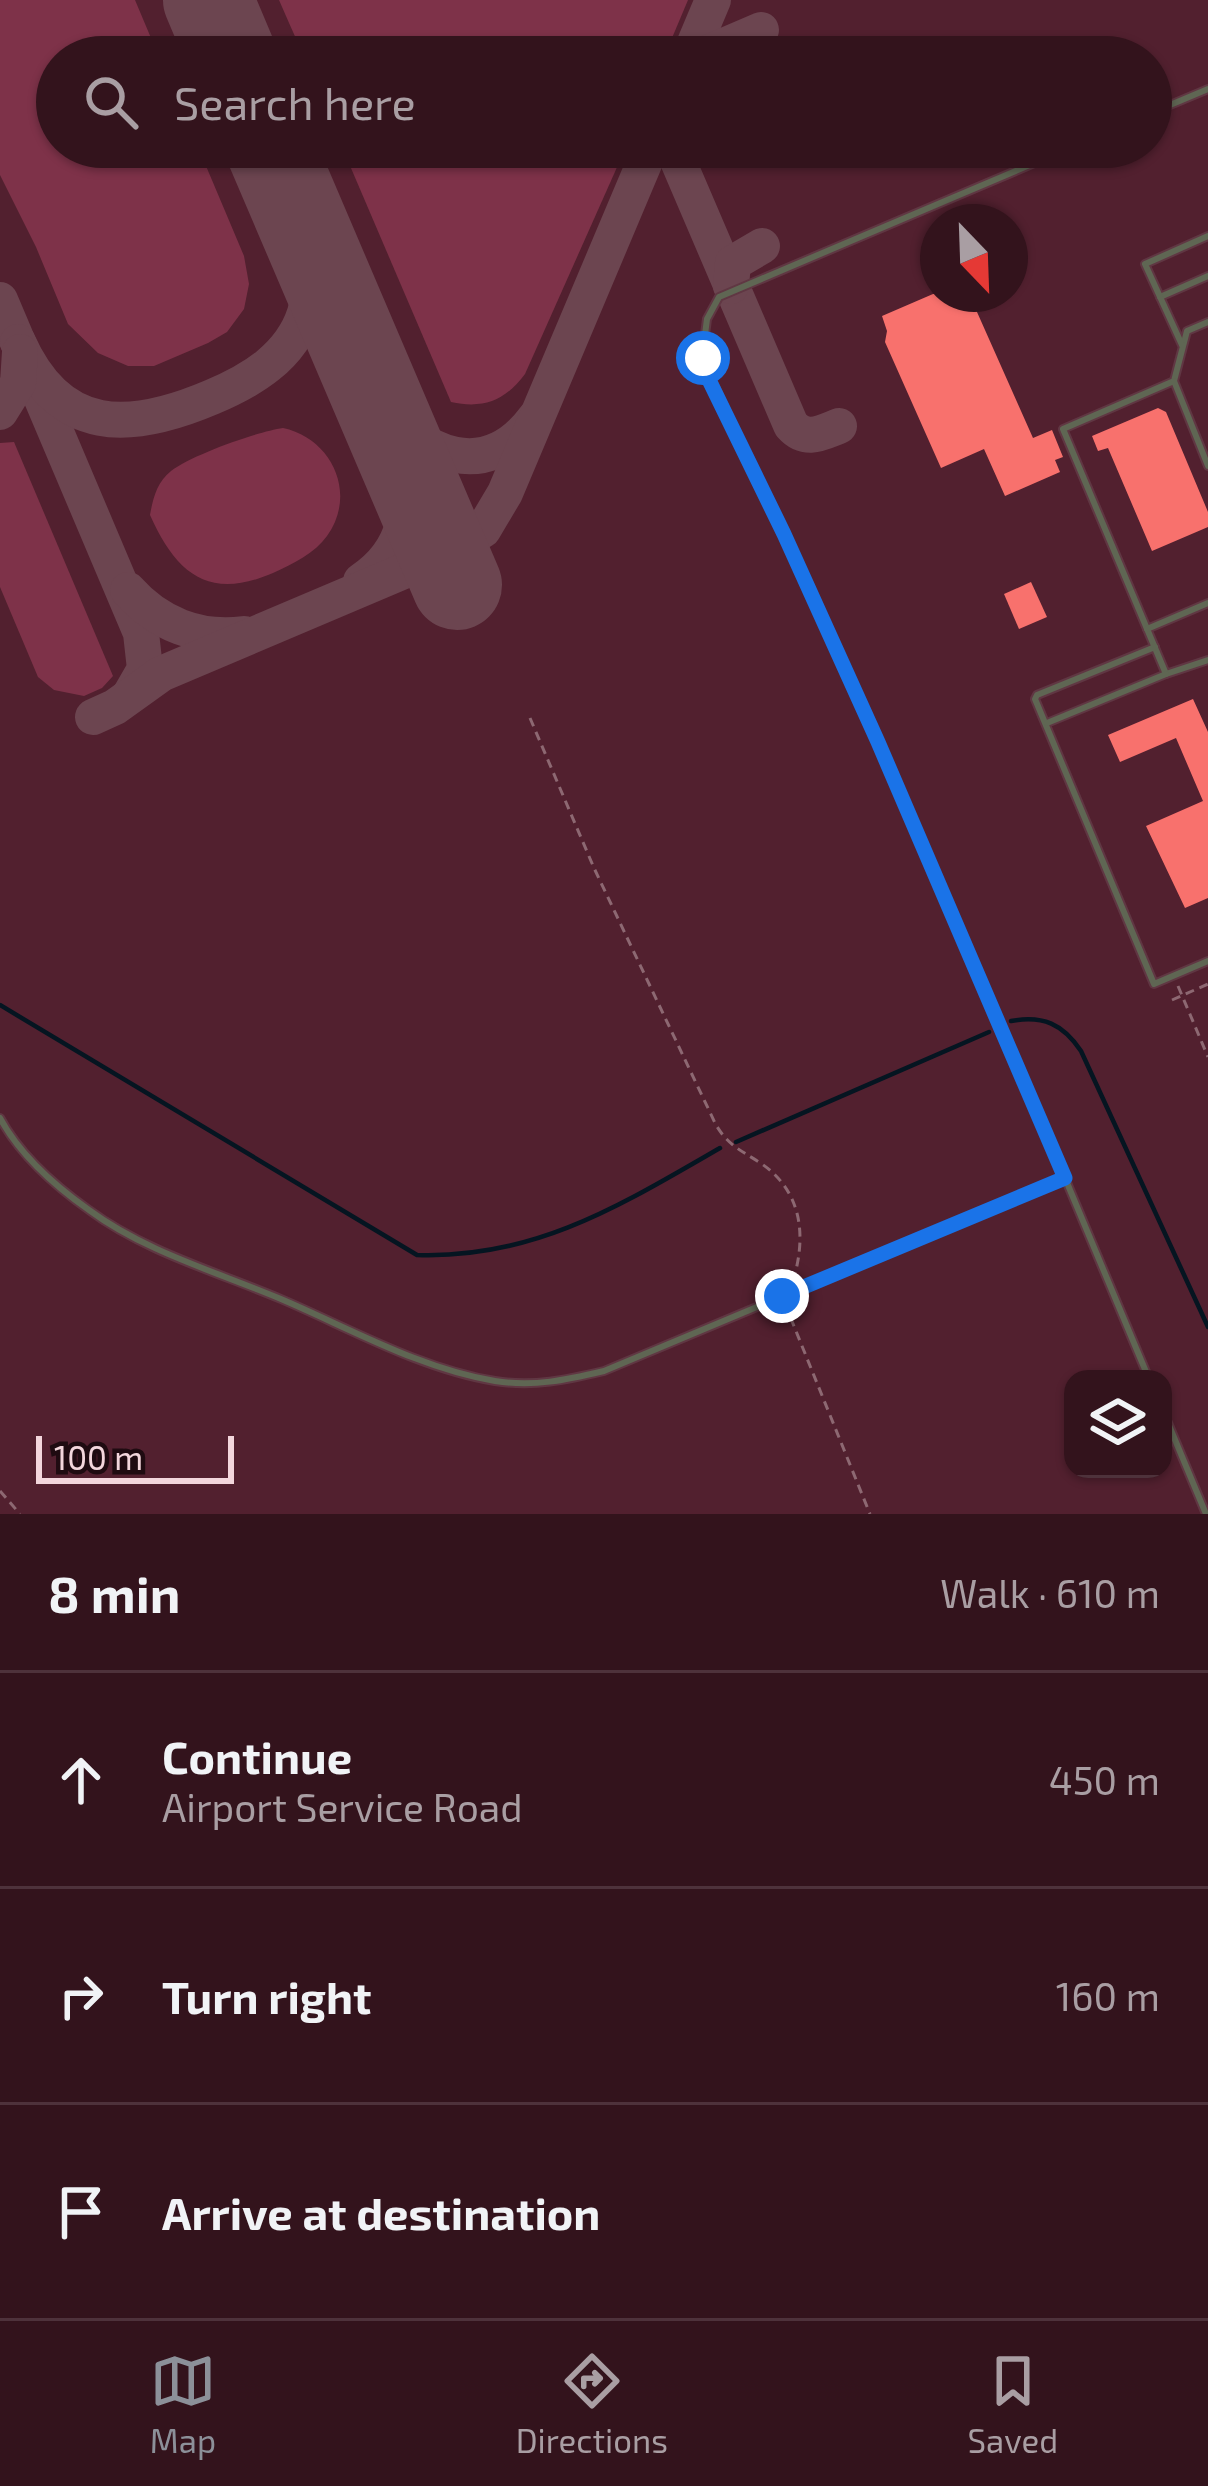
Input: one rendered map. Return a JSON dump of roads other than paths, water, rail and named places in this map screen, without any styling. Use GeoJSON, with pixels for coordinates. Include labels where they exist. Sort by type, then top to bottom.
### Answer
{"type":"FeatureCollection","features":[{"type":"Feature","properties":{"kind":"lane"},"geometry":{"type":"LineString","coordinates":[[1172,104],[1208,89]]}},
{"type":"Feature","properties":{"kind":"lane"},"geometry":{"type":"LineString","coordinates":[[1023,168],[719,297],[712,304],[703,339],[709,380],[878,742],[1145,1370]]}},
{"type":"Feature","properties":{"kind":"lane"},"geometry":{"type":"LineString","coordinates":[[1183,347],[1145,264],[1208,236]]}},
{"type":"Feature","properties":{"kind":"lane"},"geometry":{"type":"LineString","coordinates":[[1160,297],[1208,276]]}},
{"type":"Feature","properties":{"kind":"lane"},"geometry":{"type":"LineString","coordinates":[[1208,322],[1187,331],[1174,381],[1208,466]]}},
{"type":"Feature","properties":{"kind":"lane"},"geometry":{"type":"LineString","coordinates":[[1166,674],[1064,429],[1174,381]]}},
{"type":"Feature","properties":{"kind":"lane"},"geometry":{"type":"LineString","coordinates":[[1147,629],[1208,603]]}},
{"type":"Feature","properties":{"kind":"lane"},"geometry":{"type":"LineString","coordinates":[[1154,647],[1037,695],[1154,984],[1208,961]]}},
{"type":"Feature","properties":{"kind":"lane"},"geometry":{"type":"LineString","coordinates":[[1046,723],[1208,660]]}},
{"type":"Feature","properties":{"kind":"lane"},"geometry":{"type":"LineString","coordinates":[[0,1118],[10,1137],[52,1180],[91,1212],[138,1239],[469,1376],[550,1384],[604,1371],[1065,1178]]}},
{"type":"Feature","properties":{"kind":"lane"},"geometry":{"type":"LineString","coordinates":[[1172,1433],[1206,1514]]}},
{"type":"Feature","properties":{"kind":"waterway"},"geometry":{"type":"LineString","coordinates":[[0,1005],[417,1255],[460,1254],[539,1238],[612,1208],[720,1148]]}},
{"type":"Feature","properties":{"kind":"waterway"},"geometry":{"type":"LineString","coordinates":[[1011,1021],[1033,1019],[1051,1024],[1081,1051],[1208,1327]]}},
{"type":"Feature","properties":{"kind":"waterway"},"geometry":{"type":"LineString","coordinates":[[736,1142],[989,1032]]}}]}
